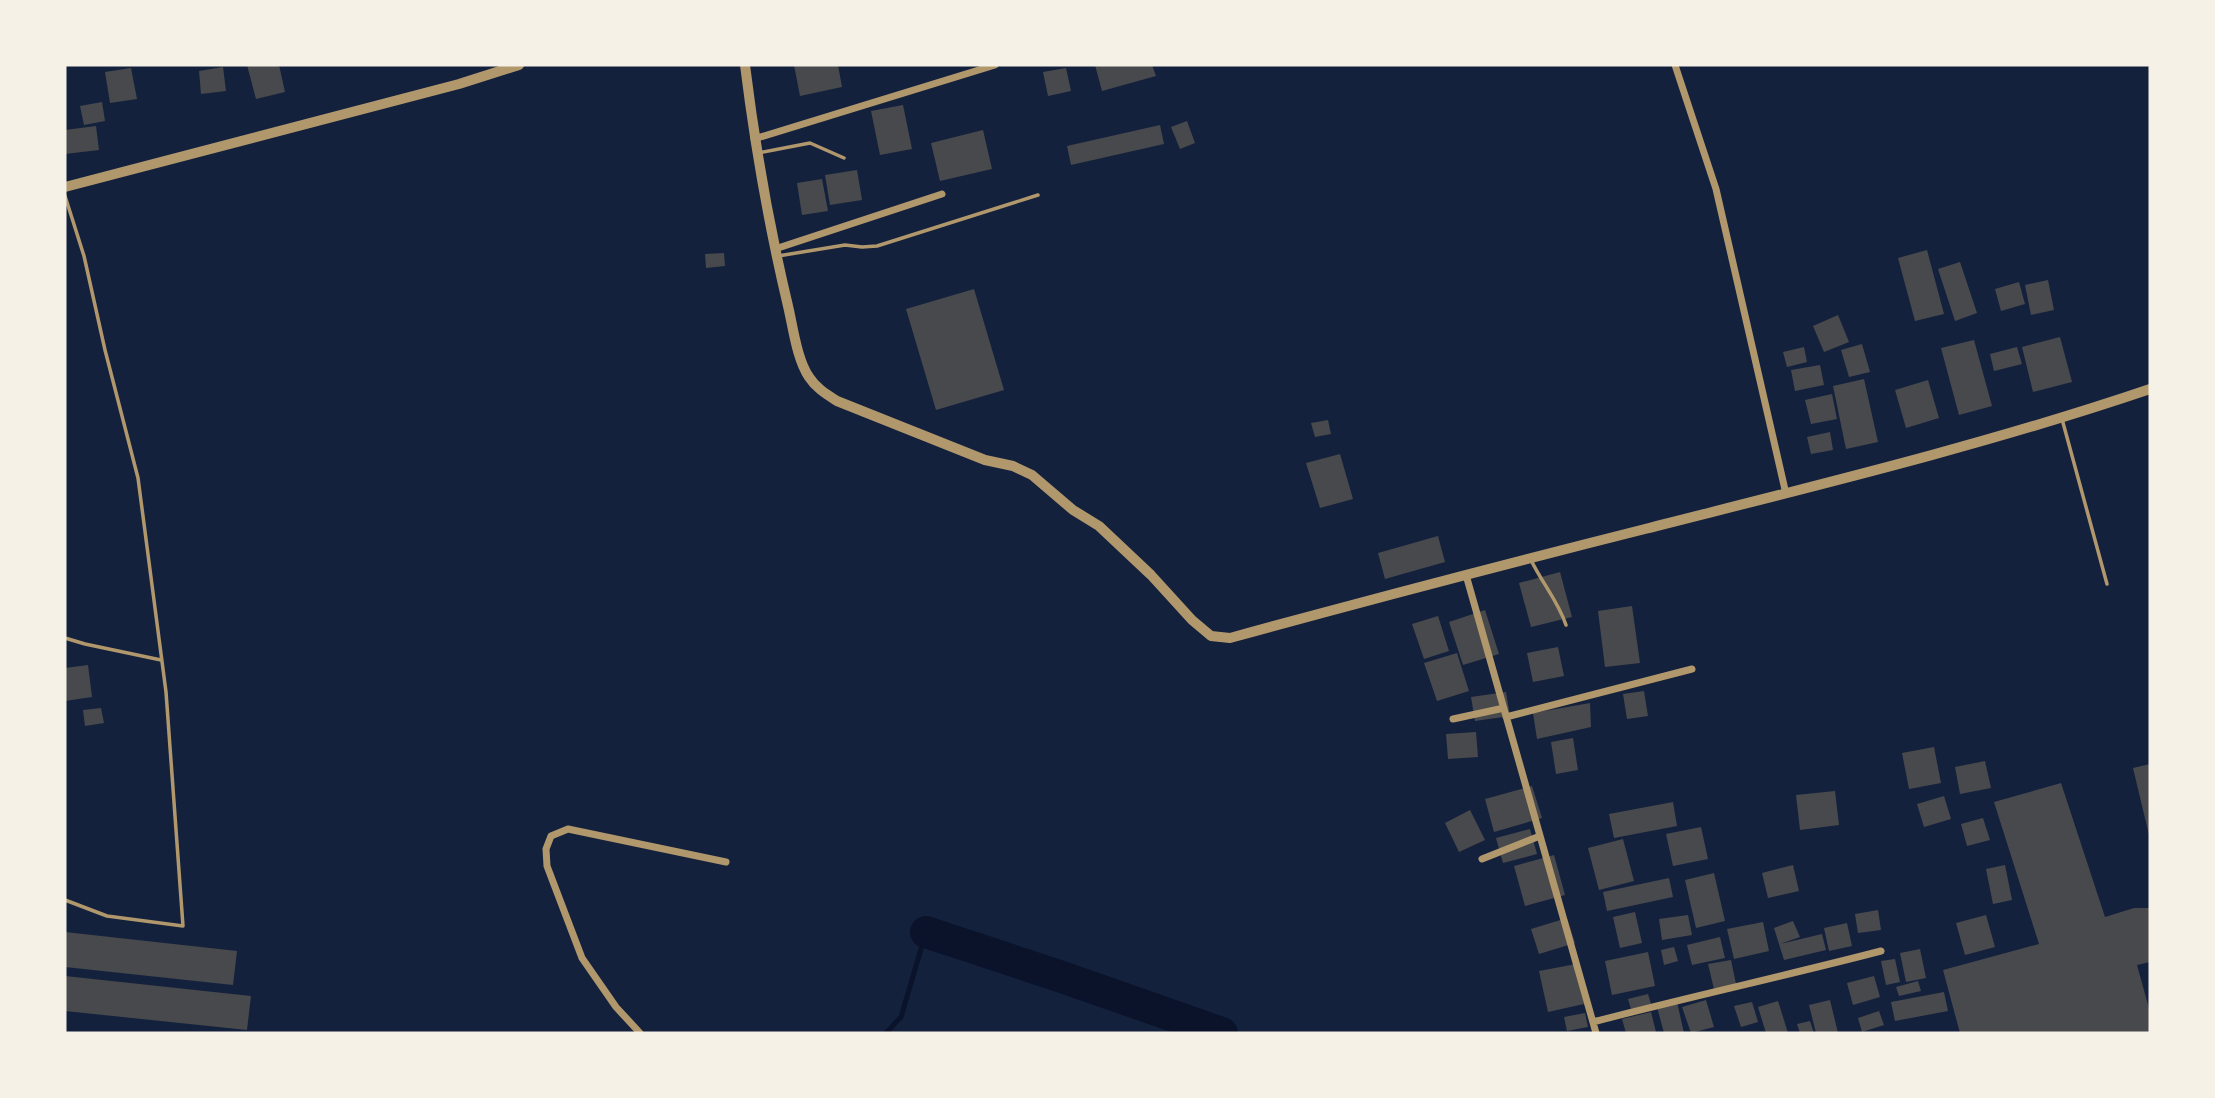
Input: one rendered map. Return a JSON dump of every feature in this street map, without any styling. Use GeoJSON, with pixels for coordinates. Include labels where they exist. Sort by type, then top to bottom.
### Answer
{"type":"FeatureCollection","features":[{"type":"Feature","properties":{"kind":"street"},"geometry":{"type":"LineString","coordinates":[[65,187],[459,84],[519,65]]}},
{"type":"Feature","properties":{"kind":"street"},"geometry":{"type":"LineString","coordinates":[[745,65],[754,139],[775,253],[797,348],[807,376],[820,391],[837,401],[985,460],[1013,466],[1032,475],[1073,510],[1099,526],[1211,636],[1230,638],[1530,558],[1786,494],[2062,419],[2150,389]]}},
{"type":"Feature","properties":{"kind":"street"},"geometry":{"type":"LineString","coordinates":[[754,139],[995,65]]}},
{"type":"Feature","properties":{"kind":"street"},"geometry":{"type":"LineString","coordinates":[[1675,65],[1716,189],[1786,494]]}},
{"type":"Feature","properties":{"kind":"street"},"geometry":{"type":"LineString","coordinates":[[775,253],[942,194]]}},
{"type":"Feature","properties":{"kind":"street"},"geometry":{"type":"LineString","coordinates":[[1466,575],[1596,1033]]}},
{"type":"Feature","properties":{"kind":"street"},"geometry":{"type":"LineString","coordinates":[[1506,717],[1692,668]]}},
{"type":"Feature","properties":{"kind":"street"},"geometry":{"type":"LineString","coordinates":[[1453,719],[1504,708]]}},
{"type":"Feature","properties":{"kind":"street"},"geometry":{"type":"LineString","coordinates":[[640,1033],[616,1007],[582,958],[547,866],[546,849],[551,836],[568,829],[726,862]]}},
{"type":"Feature","properties":{"kind":"street"},"geometry":{"type":"LineString","coordinates":[[1482,859],[1540,836]]}},
{"type":"Feature","properties":{"kind":"street"},"geometry":{"type":"LineString","coordinates":[[1593,1022],[1881,951]]}},
{"type":"Feature","properties":{"kind":"lane"},"geometry":{"type":"LineString","coordinates":[[757,153],[810,143],[844,158]]}},
{"type":"Feature","properties":{"kind":"lane"},"geometry":{"type":"LineString","coordinates":[[775,253],[845,245],[877,246],[1038,195]]}},
{"type":"Feature","properties":{"kind":"lane"},"geometry":{"type":"LineString","coordinates":[[65,196],[84,256],[138,478],[166,692],[183,926],[107,916],[65,900]]}},
{"type":"Feature","properties":{"kind":"lane"},"geometry":{"type":"LineString","coordinates":[[2062,419],[2107,584]]}},
{"type":"Feature","properties":{"kind":"lane"},"geometry":{"type":"LineString","coordinates":[[1530,558],[1566,625]]}},
{"type":"Feature","properties":{"kind":"lane"},"geometry":{"type":"LineString","coordinates":[[65,638],[161,660]]}},
{"type":"Feature","properties":{"kind":"building"},"geometry":{"type":"Polygon","coordinates":[[[247,65],[279,65],[285,92],[256,99],[247,65]]]}},
{"type":"Feature","properties":{"kind":"building"},"geometry":{"type":"Polygon","coordinates":[[[794,65],[838,65],[842,87],[800,96],[794,65]]]}},
{"type":"Feature","properties":{"kind":"building"},"geometry":{"type":"Polygon","coordinates":[[[1095,65],[1152,65],[1156,76],[1102,91],[1095,65]]]}},
{"type":"Feature","properties":{"kind":"building"},"geometry":{"type":"Polygon","coordinates":[[[223,67],[226,91],[201,94],[199,71],[223,67]]]}},
{"type":"Feature","properties":{"kind":"building"},"geometry":{"type":"Polygon","coordinates":[[[131,68],[137,99],[110,103],[105,72],[131,68]]]}},
{"type":"Feature","properties":{"kind":"building"},"geometry":{"type":"Polygon","coordinates":[[[1066,68],[1071,91],[1048,96],[1043,72],[1066,68]]]}},
{"type":"Feature","properties":{"kind":"building"},"geometry":{"type":"Polygon","coordinates":[[[102,102],[105,121],[84,125],[80,106],[102,102]]]}},
{"type":"Feature","properties":{"kind":"building"},"geometry":{"type":"Polygon","coordinates":[[[903,105],[912,149],[880,155],[871,111],[903,105]]]}},
{"type":"Feature","properties":{"kind":"building"},"geometry":{"type":"Polygon","coordinates":[[[1187,121],[1195,143],[1180,149],[1171,127],[1187,121]]]}},
{"type":"Feature","properties":{"kind":"building"},"geometry":{"type":"Polygon","coordinates":[[[1160,125],[1164,144],[1071,165],[1067,146],[1160,125]]]}},
{"type":"Feature","properties":{"kind":"building"},"geometry":{"type":"Polygon","coordinates":[[[96,126],[99,150],[65,154],[65,130],[96,126]]]}},
{"type":"Feature","properties":{"kind":"building"},"geometry":{"type":"Polygon","coordinates":[[[983,130],[992,169],[940,181],[931,143],[983,130]]]}},
{"type":"Feature","properties":{"kind":"building"},"geometry":{"type":"Polygon","coordinates":[[[857,170],[862,200],[830,205],[825,175],[857,170]]]}},
{"type":"Feature","properties":{"kind":"building"},"geometry":{"type":"Polygon","coordinates":[[[822,179],[828,211],[802,215],[797,183],[822,179]]]}},
{"type":"Feature","properties":{"kind":"building"},"geometry":{"type":"Polygon","coordinates":[[[1927,250],[1944,314],[1915,321],[1898,258],[1927,250]]]}},
{"type":"Feature","properties":{"kind":"building"},"geometry":{"type":"Polygon","coordinates":[[[724,253],[725,266],[706,268],[705,254],[724,253]]]}},
{"type":"Feature","properties":{"kind":"building"},"geometry":{"type":"Polygon","coordinates":[[[1960,262],[1977,313],[1955,321],[1938,269],[1960,262]]]}},
{"type":"Feature","properties":{"kind":"building"},"geometry":{"type":"Polygon","coordinates":[[[2048,280],[2054,310],[2031,315],[2025,285],[2048,280]]]}},
{"type":"Feature","properties":{"kind":"building"},"geometry":{"type":"Polygon","coordinates":[[[2019,282],[2025,304],[2001,311],[1995,289],[2019,282]]]}},
{"type":"Feature","properties":{"kind":"building"},"geometry":{"type":"Polygon","coordinates":[[[974,289],[1004,390],[936,410],[906,309],[974,289]]]}},
{"type":"Feature","properties":{"kind":"building"},"geometry":{"type":"Polygon","coordinates":[[[1838,315],[1849,342],[1824,352],[1813,326],[1838,315]]]}},
{"type":"Feature","properties":{"kind":"building"},"geometry":{"type":"Polygon","coordinates":[[[2060,337],[2072,382],[2033,392],[2022,347],[2060,337]]]}},
{"type":"Feature","properties":{"kind":"building"},"geometry":{"type":"Polygon","coordinates":[[[1974,340],[1992,406],[1959,415],[1941,348],[1974,340]]]}},
{"type":"Feature","properties":{"kind":"building"},"geometry":{"type":"Polygon","coordinates":[[[1862,344],[1870,372],[1849,377],[1841,350],[1862,344]]]}},
{"type":"Feature","properties":{"kind":"building"},"geometry":{"type":"Polygon","coordinates":[[[1804,347],[1807,362],[1787,367],[1783,352],[1804,347]]]}},
{"type":"Feature","properties":{"kind":"building"},"geometry":{"type":"Polygon","coordinates":[[[2017,347],[2022,364],[1994,371],[1990,354],[2017,347]]]}},
{"type":"Feature","properties":{"kind":"building"},"geometry":{"type":"Polygon","coordinates":[[[1820,365],[1824,385],[1795,391],[1791,370],[1820,365]]]}},
{"type":"Feature","properties":{"kind":"building"},"geometry":{"type":"Polygon","coordinates":[[[1864,379],[1878,442],[1846,449],[1833,386],[1864,379]]]}},
{"type":"Feature","properties":{"kind":"building"},"geometry":{"type":"Polygon","coordinates":[[[1928,380],[1939,418],[1906,428],[1895,390],[1928,380]]]}},
{"type":"Feature","properties":{"kind":"building"},"geometry":{"type":"Polygon","coordinates":[[[1832,394],[1837,419],[1811,424],[1805,400],[1832,394]]]}},
{"type":"Feature","properties":{"kind":"building"},"geometry":{"type":"Polygon","coordinates":[[[1328,420],[1331,434],[1315,437],[1311,423],[1328,420]]]}},
{"type":"Feature","properties":{"kind":"building"},"geometry":{"type":"Polygon","coordinates":[[[1830,432],[1833,450],[1811,454],[1807,437],[1830,432]]]}},
{"type":"Feature","properties":{"kind":"building"},"geometry":{"type":"Polygon","coordinates":[[[1340,454],[1353,499],[1320,508],[1306,463],[1340,454]]]}},
{"type":"Feature","properties":{"kind":"building"},"geometry":{"type":"Polygon","coordinates":[[[1438,536],[1445,562],[1385,579],[1378,553],[1438,536]]]}},
{"type":"Feature","properties":{"kind":"building"},"geometry":{"type":"Polygon","coordinates":[[[1560,572],[1572,617],[1531,627],[1519,583],[1560,572]]]}},
{"type":"Feature","properties":{"kind":"building"},"geometry":{"type":"Polygon","coordinates":[[[1632,606],[1640,663],[1605,667],[1598,611],[1632,606]]]}},
{"type":"Feature","properties":{"kind":"building"},"geometry":{"type":"Polygon","coordinates":[[[1485,610],[1499,654],[1463,665],[1449,622],[1485,610]]]}},
{"type":"Feature","properties":{"kind":"building"},"geometry":{"type":"Polygon","coordinates":[[[1438,616],[1449,651],[1424,659],[1412,624],[1438,616]]]}},
{"type":"Feature","properties":{"kind":"building"},"geometry":{"type":"Polygon","coordinates":[[[1558,647],[1564,676],[1533,682],[1527,653],[1558,647]]]}},
{"type":"Feature","properties":{"kind":"building"},"geometry":{"type":"Polygon","coordinates":[[[1457,653],[1469,691],[1437,701],[1424,663],[1457,653]]]}},
{"type":"Feature","properties":{"kind":"building"},"geometry":{"type":"Polygon","coordinates":[[[88,665],[92,697],[65,701],[65,668],[88,665]]]}},
{"type":"Feature","properties":{"kind":"building"},"geometry":{"type":"Polygon","coordinates":[[[1644,691],[1648,716],[1627,719],[1623,694],[1644,691]]]}},
{"type":"Feature","properties":{"kind":"building"},"geometry":{"type":"Polygon","coordinates":[[[1506,692],[1510,716],[1475,721],[1471,697],[1506,692]]]}},
{"type":"Feature","properties":{"kind":"building"},"geometry":{"type":"Polygon","coordinates":[[[1590,703],[1591,727],[1537,739],[1533,713],[1590,703]]]}},
{"type":"Feature","properties":{"kind":"building"},"geometry":{"type":"Polygon","coordinates":[[[101,708],[104,723],[85,726],[83,710],[101,708]]]}},
{"type":"Feature","properties":{"kind":"building"},"geometry":{"type":"Polygon","coordinates":[[[1476,732],[1478,757],[1448,759],[1446,734],[1476,732]]]}},
{"type":"Feature","properties":{"kind":"building"},"geometry":{"type":"Polygon","coordinates":[[[1573,738],[1578,770],[1556,774],[1551,742],[1573,738]]]}},
{"type":"Feature","properties":{"kind":"building"},"geometry":{"type":"Polygon","coordinates":[[[1934,747],[1941,783],[1909,789],[1902,753],[1934,747]]]}},
{"type":"Feature","properties":{"kind":"building"},"geometry":{"type":"Polygon","coordinates":[[[1985,761],[1991,788],[1960,794],[1955,767],[1985,761]]]}},
{"type":"Feature","properties":{"kind":"building"},"geometry":{"type":"Polygon","coordinates":[[[2150,764],[2150,835],[2149,835],[2133,768],[2150,764]]]}},
{"type":"Feature","properties":{"kind":"building"},"geometry":{"type":"Polygon","coordinates":[[[2061,783],[2105,917],[2134,908],[2150,908],[2150,962],[2137,965],[2150,1012],[2150,1033],[1960,1033],[1943,970],[2039,944],[1994,802],[2061,783]]]}},
{"type":"Feature","properties":{"kind":"building"},"geometry":{"type":"Polygon","coordinates":[[[1532,786],[1542,818],[1494,832],[1485,799],[1532,786]]]}},
{"type":"Feature","properties":{"kind":"building"},"geometry":{"type":"Polygon","coordinates":[[[1835,791],[1839,825],[1800,830],[1796,795],[1835,791]]]}},
{"type":"Feature","properties":{"kind":"building"},"geometry":{"type":"Polygon","coordinates":[[[1944,796],[1951,819],[1924,827],[1917,804],[1944,796]]]}},
{"type":"Feature","properties":{"kind":"building"},"geometry":{"type":"Polygon","coordinates":[[[1673,802],[1677,826],[1614,838],[1609,814],[1673,802]]]}},
{"type":"Feature","properties":{"kind":"building"},"geometry":{"type":"Polygon","coordinates":[[[1470,810],[1485,840],[1459,852],[1445,823],[1470,810]]]}},
{"type":"Feature","properties":{"kind":"building"},"geometry":{"type":"Polygon","coordinates":[[[1983,818],[1990,840],[1967,846],[1961,824],[1983,818]]]}},
{"type":"Feature","properties":{"kind":"building"},"geometry":{"type":"Polygon","coordinates":[[[1701,827],[1708,859],[1673,866],[1666,834],[1701,827]]]}},
{"type":"Feature","properties":{"kind":"building"},"geometry":{"type":"Polygon","coordinates":[[[1530,829],[1537,854],[1503,863],[1496,838],[1530,829]]]}},
{"type":"Feature","properties":{"kind":"building"},"geometry":{"type":"Polygon","coordinates":[[[1623,839],[1634,881],[1599,890],[1588,848],[1623,839]]]}},
{"type":"Feature","properties":{"kind":"building"},"geometry":{"type":"Polygon","coordinates":[[[1554,855],[1565,895],[1525,906],[1514,866],[1554,855]]]}},
{"type":"Feature","properties":{"kind":"building"},"geometry":{"type":"Polygon","coordinates":[[[1793,865],[1799,891],[1768,898],[1762,873],[1793,865]]]}},
{"type":"Feature","properties":{"kind":"building"},"geometry":{"type":"Polygon","coordinates":[[[2005,865],[2012,900],[1993,904],[1986,869],[2005,865]]]}},
{"type":"Feature","properties":{"kind":"building"},"geometry":{"type":"Polygon","coordinates":[[[1714,873],[1725,921],[1696,928],[1685,880],[1714,873]]]}},
{"type":"Feature","properties":{"kind":"building"},"geometry":{"type":"Polygon","coordinates":[[[1669,878],[1673,897],[1607,911],[1603,892],[1669,878]]]}},
{"type":"Feature","properties":{"kind":"building"},"geometry":{"type":"Polygon","coordinates":[[[1878,910],[1881,930],[1858,933],[1855,914],[1878,910]]]}},
{"type":"Feature","properties":{"kind":"building"},"geometry":{"type":"Polygon","coordinates":[[[1635,912],[1642,943],[1620,948],[1613,917],[1635,912]]]}},
{"type":"Feature","properties":{"kind":"building"},"geometry":{"type":"Polygon","coordinates":[[[1688,915],[1692,935],[1662,940],[1659,919],[1688,915]]]}},
{"type":"Feature","properties":{"kind":"building"},"geometry":{"type":"Polygon","coordinates":[[[1986,915],[1995,947],[1965,955],[1956,923],[1986,915]]]}},
{"type":"Feature","properties":{"kind":"building"},"geometry":{"type":"Polygon","coordinates":[[[1567,918],[1575,943],[1539,954],[1531,929],[1567,918]]]}},
{"type":"Feature","properties":{"kind":"building"},"geometry":{"type":"Polygon","coordinates":[[[1793,921],[1800,937],[1780,944],[1822,934],[1826,950],[1784,960],[1774,928],[1793,921]]]}},
{"type":"Feature","properties":{"kind":"building"},"geometry":{"type":"Polygon","coordinates":[[[1763,922],[1769,951],[1734,959],[1727,929],[1763,922]]]}},
{"type":"Feature","properties":{"kind":"building"},"geometry":{"type":"Polygon","coordinates":[[[1847,923],[1852,946],[1829,951],[1824,928],[1847,923]]]}},
{"type":"Feature","properties":{"kind":"building"},"geometry":{"type":"Polygon","coordinates":[[[65,932],[237,951],[233,985],[65,967],[65,932]]]}},
{"type":"Feature","properties":{"kind":"building"},"geometry":{"type":"Polygon","coordinates":[[[1720,937],[1725,958],[1692,965],[1687,945],[1720,937]]]}},
{"type":"Feature","properties":{"kind":"building"},"geometry":{"type":"Polygon","coordinates":[[[1674,947],[1678,961],[1664,965],[1661,950],[1674,947]]]}},
{"type":"Feature","properties":{"kind":"building"},"geometry":{"type":"Polygon","coordinates":[[[1920,949],[1926,978],[1906,982],[1900,953],[1920,949]]]}},
{"type":"Feature","properties":{"kind":"building"},"geometry":{"type":"Polygon","coordinates":[[[1648,952],[1655,986],[1612,995],[1605,961],[1648,952]]]}},
{"type":"Feature","properties":{"kind":"building"},"geometry":{"type":"Polygon","coordinates":[[[1895,959],[1900,982],[1886,985],[1881,961],[1895,959]]]}},
{"type":"Feature","properties":{"kind":"building"},"geometry":{"type":"Polygon","coordinates":[[[1731,960],[1736,984],[1714,989],[1708,964],[1731,960]]]}},
{"type":"Feature","properties":{"kind":"building"},"geometry":{"type":"Polygon","coordinates":[[[1576,964],[1584,1004],[1548,1012],[1539,971],[1576,964]]]}},
{"type":"Feature","properties":{"kind":"building"},"geometry":{"type":"Polygon","coordinates":[[[65,976],[251,996],[247,1030],[65,1011],[65,976]]]}},
{"type":"Feature","properties":{"kind":"building"},"geometry":{"type":"Polygon","coordinates":[[[1874,976],[1880,997],[1853,1005],[1847,983],[1874,976]]]}},
{"type":"Feature","properties":{"kind":"building"},"geometry":{"type":"Polygon","coordinates":[[[1918,981],[1921,991],[1899,996],[1896,987],[1918,981]]]}},
{"type":"Feature","properties":{"kind":"building"},"geometry":{"type":"Polygon","coordinates":[[[1944,992],[1948,1011],[1895,1021],[1891,1002],[1944,992]]]}},
{"type":"Feature","properties":{"kind":"building"},"geometry":{"type":"Polygon","coordinates":[[[1648,994],[1651,1004],[1631,1009],[1628,999],[1648,994]]]}},
{"type":"Feature","properties":{"kind":"building"},"geometry":{"type":"Polygon","coordinates":[[[1706,1000],[1714,1027],[1691,1033],[1682,1007],[1706,1000]]]}},
{"type":"Feature","properties":{"kind":"building"},"geometry":{"type":"Polygon","coordinates":[[[1830,1000],[1838,1033],[1816,1033],[1809,1005],[1830,1000]]]}},
{"type":"Feature","properties":{"kind":"building"},"geometry":{"type":"Polygon","coordinates":[[[1778,1001],[1788,1033],[1766,1033],[1758,1007],[1778,1001]]]}},
{"type":"Feature","properties":{"kind":"building"},"geometry":{"type":"Polygon","coordinates":[[[1677,1002],[1684,1033],[1664,1033],[1657,1007],[1677,1002]]]}},
{"type":"Feature","properties":{"kind":"building"},"geometry":{"type":"Polygon","coordinates":[[[1752,1002],[1758,1022],[1741,1027],[1734,1006],[1752,1002]]]}},
{"type":"Feature","properties":{"kind":"building"},"geometry":{"type":"Polygon","coordinates":[[[1879,1011],[1884,1025],[1862,1032],[1858,1018],[1879,1011]]]}},
{"type":"Feature","properties":{"kind":"building"},"geometry":{"type":"Polygon","coordinates":[[[1651,1012],[1656,1032],[1626,1033],[1622,1019],[1651,1012]]]}},
{"type":"Feature","properties":{"kind":"building"},"geometry":{"type":"Polygon","coordinates":[[[1585,1013],[1588,1027],[1567,1031],[1564,1017],[1585,1013]]]}},
{"type":"Feature","properties":{"kind":"building"},"geometry":{"type":"Polygon","coordinates":[[[1810,1021],[1814,1033],[1800,1033],[1797,1024],[1810,1021]]]}},
{"type":"Feature","properties":{"kind":"waterway"},"geometry":{"type":"LineString","coordinates":[[886,1033],[901,1017],[926,932]]}},
{"type":"Feature","properties":{"kind":"waterway"},"geometry":{"type":"LineString","coordinates":[[926,932],[1222,1033]]}}]}
